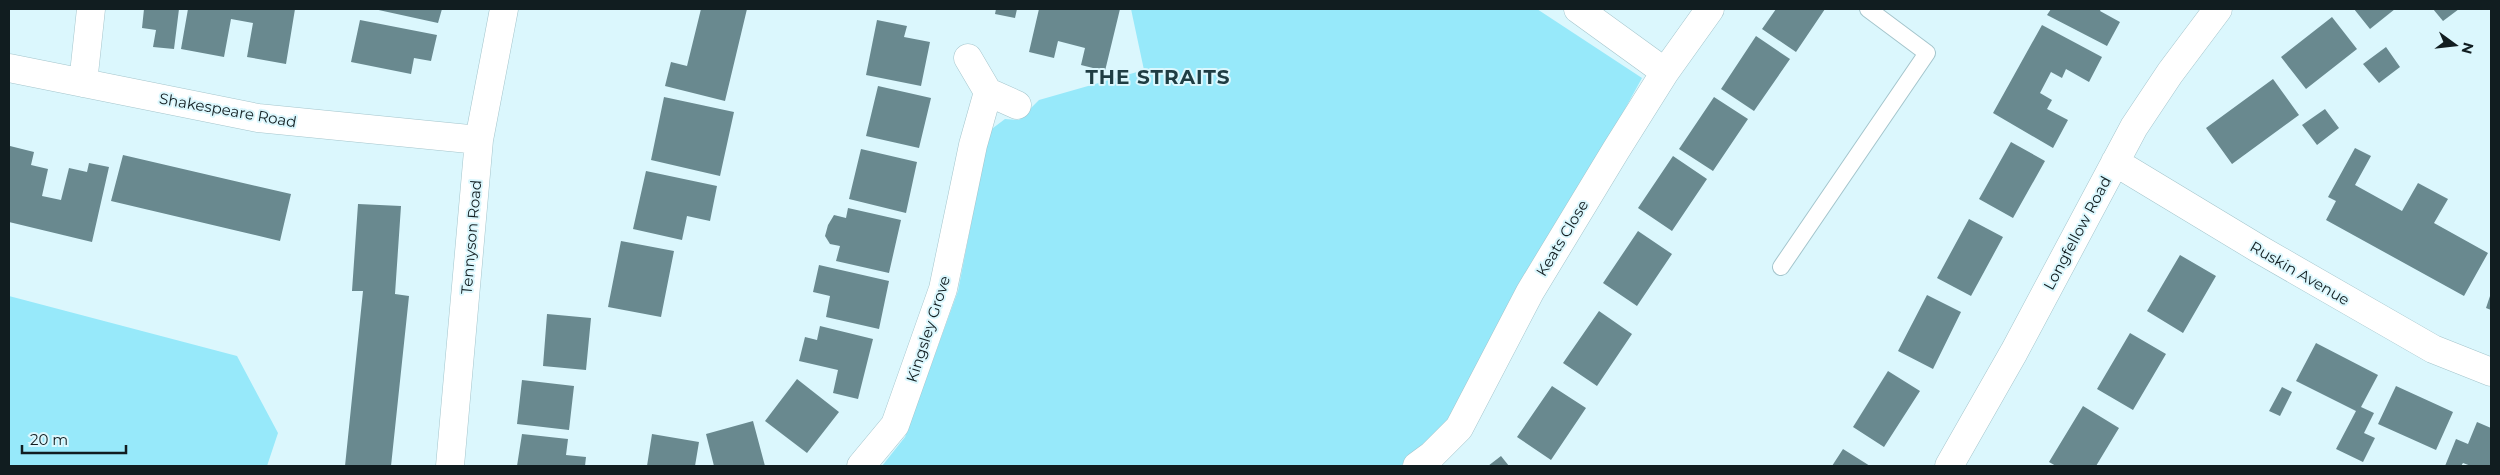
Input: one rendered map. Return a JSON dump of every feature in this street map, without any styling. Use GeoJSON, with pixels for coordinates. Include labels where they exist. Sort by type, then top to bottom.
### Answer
{"type":"FeatureCollection","features":[{"type":"Feature","properties":{"kind":"street"},"geometry":{"type":"LineString","coordinates":[[82,84],[90,9]]}},
{"type":"Feature","properties":{"kind":"street","name":"Tennyson Road"},"geometry":{"type":"LineString","coordinates":[[450,466],[479,140],[504,9]]}},
{"type":"Feature","properties":{"kind":"street"},"geometry":{"type":"LineString","coordinates":[[1578,9],[1665,72]]}},
{"type":"Feature","properties":{"kind":"street","name":"Keats Close"},"geometry":{"type":"LineString","coordinates":[[1417,466],[1432,455],[1459,428],[1530,292],[1665,72],[1710,9]]}},
{"type":"Feature","properties":{"kind":"street","name":"Longfellow Road"},"geometry":{"type":"LineString","coordinates":[[1949,466],[2014,352],[2134,128],[2170,73],[2218,9]]}},
{"type":"Feature","properties":{"kind":"street"},"geometry":{"type":"LineString","coordinates":[[968,58],[988,92],[1017,105]]}},
{"type":"Feature","properties":{"kind":"street","name":"Shakespeare Road"},"geometry":{"type":"LineString","coordinates":[[9,68],[258,118],[479,140]]}},
{"type":"Feature","properties":{"kind":"street","name":"Kingsley Grove"},"geometry":{"type":"LineString","coordinates":[[861,466],[895,425],[943,289],[972,145],[988,92]]}},
{"type":"Feature","properties":{"kind":"street","name":"Ruskin Avenue"},"geometry":{"type":"LineString","coordinates":[[2115,162],[2259,250],[2433,349],[2491,372]]}},
{"type":"Feature","properties":{"kind":"lane"},"geometry":{"type":"LineString","coordinates":[[1781,267],[1927,53],[1868,9]]}},
{"type":"Feature","properties":{"kind":"shaded area"},"geometry":{"type":"Polygon","coordinates":[[[1131,9],[1537,9],[1642,78],[1450,426],[1420,453],[1400,466],[882,466],[905,437],[958,291],[989,131],[1005,119],[1019,120],[1039,100],[1144,70],[1131,9]]]}},
{"type":"Feature","properties":{"kind":"shaded area"},"geometry":{"type":"Polygon","coordinates":[[[9,296],[237,356],[278,433],[267,466],[9,466],[9,296]]]}},
{"type":"Feature","properties":{"kind":"building"},"geometry":{"type":"Polygon","coordinates":[[[144,9],[179,9],[174,49],[153,47],[156,30],[142,28],[144,9]]]}},
{"type":"Feature","properties":{"kind":"building"},"geometry":{"type":"Polygon","coordinates":[[[188,9],[295,9],[286,64],[247,57],[253,23],[231,19],[224,57],[181,49],[188,9]]]}},
{"type":"Feature","properties":{"kind":"building"},"geometry":{"type":"Polygon","coordinates":[[[374,9],[442,9],[438,23],[374,9]]]}},
{"type":"Feature","properties":{"kind":"building"},"geometry":{"type":"Polygon","coordinates":[[[701,9],[747,9],[725,101],[665,86],[671,62],[687,66],[701,9]]]}},
{"type":"Feature","properties":{"kind":"building"},"geometry":{"type":"Polygon","coordinates":[[[996,9],[1017,9],[1015,18],[995,14],[996,9]]]}},
{"type":"Feature","properties":{"kind":"building"},"geometry":{"type":"Polygon","coordinates":[[[1039,9],[1120,9],[1105,71],[1081,65],[1085,48],[1058,41],[1054,58],[1029,52],[1039,9]]]}},
{"type":"Feature","properties":{"kind":"building"},"geometry":{"type":"Polygon","coordinates":[[[1776,9],[1825,9],[1796,52],[1762,29],[1776,9]]]}},
{"type":"Feature","properties":{"kind":"building"},"geometry":{"type":"Polygon","coordinates":[[[2051,9],[2101,9],[2100,11],[2120,22],[2107,46],[2047,15],[2051,9]]]}},
{"type":"Feature","properties":{"kind":"building"},"geometry":{"type":"Polygon","coordinates":[[[2354,9],[2395,9],[2370,29],[2354,9]]]}},
{"type":"Feature","properties":{"kind":"building"},"geometry":{"type":"Polygon","coordinates":[[[2433,9],[2459,9],[2443,21],[2433,9]]]}},
{"type":"Feature","properties":{"kind":"building"},"geometry":{"type":"Polygon","coordinates":[[[2332,17],[2357,49],[2306,89],[2281,57],[2332,17]]]}},
{"type":"Feature","properties":{"kind":"building"},"geometry":{"type":"Polygon","coordinates":[[[360,20],[437,35],[431,61],[414,58],[411,74],[351,62],[360,20]]]}},
{"type":"Feature","properties":{"kind":"building"},"geometry":{"type":"Polygon","coordinates":[[[877,20],[907,26],[904,37],[930,42],[921,86],[866,75],[877,20]]]}},
{"type":"Feature","properties":{"kind":"building"},"geometry":{"type":"Polygon","coordinates":[[[2042,25],[2102,57],[2089,82],[2066,69],[2062,78],[2051,72],[2040,93],[2052,100],[2047,109],[2068,120],[2053,148],[1993,113],[2042,25]]]}},
{"type":"Feature","properties":{"kind":"building"},"geometry":{"type":"Polygon","coordinates":[[[1756,36],[1790,59],[1754,111],[1721,89],[1756,36]]]}},
{"type":"Feature","properties":{"kind":"building"},"geometry":{"type":"Polygon","coordinates":[[[2386,47],[2400,67],[2379,83],[2363,64],[2386,47]]]}},
{"type":"Feature","properties":{"kind":"building"},"geometry":{"type":"Polygon","coordinates":[[[2273,79],[2299,115],[2232,164],[2206,128],[2273,79]]]}},
{"type":"Feature","properties":{"kind":"building"},"geometry":{"type":"Polygon","coordinates":[[[878,86],[931,98],[919,148],[866,136],[878,86]]]}},
{"type":"Feature","properties":{"kind":"building"},"geometry":{"type":"Polygon","coordinates":[[[664,97],[734,112],[720,176],[651,160],[664,97]]]}},
{"type":"Feature","properties":{"kind":"building"},"geometry":{"type":"Polygon","coordinates":[[[1714,97],[1748,119],[1713,171],[1679,149],[1714,97]]]}},
{"type":"Feature","properties":{"kind":"building"},"geometry":{"type":"Polygon","coordinates":[[[2325,109],[2339,128],[2317,145],[2302,125],[2325,109]]]}},
{"type":"Feature","properties":{"kind":"building"},"geometry":{"type":"Polygon","coordinates":[[[2011,142],[2045,161],[2013,218],[1979,199],[2011,142]]]}},
{"type":"Feature","properties":{"kind":"building"},"geometry":{"type":"Polygon","coordinates":[[[10,146],[34,152],[31,165],[48,169],[42,196],[61,200],[69,168],[87,172],[89,163],[109,167],[92,242],[9,222],[10,146]]]}},
{"type":"Feature","properties":{"kind":"building"},"geometry":{"type":"Polygon","coordinates":[[[2355,148],[2371,156],[2355,185],[2402,211],[2418,183],[2448,199],[2434,223],[2488,253],[2464,296],[2326,220],[2336,201],[2328,197],[2355,148]]]}},
{"type":"Feature","properties":{"kind":"building"},"geometry":{"type":"Polygon","coordinates":[[[861,149],[917,162],[906,213],[849,199],[861,149]]]}},
{"type":"Feature","properties":{"kind":"building"},"geometry":{"type":"Polygon","coordinates":[[[123,155],[291,194],[280,241],[111,201],[123,155]]]}},
{"type":"Feature","properties":{"kind":"building"},"geometry":{"type":"Polygon","coordinates":[[[1673,156],[1707,179],[1672,231],[1638,208],[1673,156]]]}},
{"type":"Feature","properties":{"kind":"building"},"geometry":{"type":"Polygon","coordinates":[[[646,171],[717,186],[710,221],[687,216],[682,240],[633,229],[646,171]]]}},
{"type":"Feature","properties":{"kind":"building"},"geometry":{"type":"Polygon","coordinates":[[[358,204],[401,206],[395,294],[409,296],[391,466],[345,466],[363,291],[352,291],[358,204]]]}},
{"type":"Feature","properties":{"kind":"building"},"geometry":{"type":"Polygon","coordinates":[[[848,208],[901,220],[889,273],[836,261],[840,246],[830,244],[825,236],[828,225],[834,215],[846,218],[848,208]]]}},
{"type":"Feature","properties":{"kind":"building"},"geometry":{"type":"Polygon","coordinates":[[[1969,219],[2003,237],[1971,296],[1937,278],[1969,219]]]}},
{"type":"Feature","properties":{"kind":"building"},"geometry":{"type":"Polygon","coordinates":[[[1638,231],[1672,254],[1637,306],[1603,283],[1638,231]]]}},
{"type":"Feature","properties":{"kind":"building"},"geometry":{"type":"Polygon","coordinates":[[[621,241],[674,251],[661,317],[608,307],[621,241]]]}},
{"type":"Feature","properties":{"kind":"building"},"geometry":{"type":"Polygon","coordinates":[[[2180,255],[2216,276],[2183,333],[2147,311],[2180,255]]]}},
{"type":"Feature","properties":{"kind":"building"},"geometry":{"type":"Polygon","coordinates":[[[819,265],[889,281],[879,329],[826,317],[830,296],[813,292],[819,265]]]}},
{"type":"Feature","properties":{"kind":"building"},"geometry":{"type":"Polygon","coordinates":[[[2491,293],[2491,310],[2486,308],[2491,293]]]}},
{"type":"Feature","properties":{"kind":"building"},"geometry":{"type":"Polygon","coordinates":[[[1927,295],[1961,312],[1933,369],[1898,351],[1927,295]]]}},
{"type":"Feature","properties":{"kind":"building"},"geometry":{"type":"Polygon","coordinates":[[[1599,311],[1632,334],[1597,386],[1563,363],[1599,311]]]}},
{"type":"Feature","properties":{"kind":"building"},"geometry":{"type":"Polygon","coordinates":[[[547,314],[591,318],[586,370],[543,366],[547,314]]]}},
{"type":"Feature","properties":{"kind":"building"},"geometry":{"type":"Polygon","coordinates":[[[820,326],[873,339],[858,399],[833,393],[838,370],[799,361],[805,337],[817,340],[820,326]]]}},
{"type":"Feature","properties":{"kind":"building"},"geometry":{"type":"Polygon","coordinates":[[[2130,333],[2166,354],[2133,410],[2097,389],[2130,333]]]}},
{"type":"Feature","properties":{"kind":"building"},"geometry":{"type":"Polygon","coordinates":[[[2316,343],[2378,375],[2361,407],[2374,413],[2364,433],[2375,438],[2363,462],[2336,449],[2356,411],[2296,381],[2316,343]]]}},
{"type":"Feature","properties":{"kind":"building"},"geometry":{"type":"Polygon","coordinates":[[[1888,371],[1920,391],[1884,447],[1853,427],[1888,371]]]}},
{"type":"Feature","properties":{"kind":"building"},"geometry":{"type":"Polygon","coordinates":[[[797,379],[839,412],[807,453],[765,421],[797,379]]]}},
{"type":"Feature","properties":{"kind":"building"},"geometry":{"type":"Polygon","coordinates":[[[522,380],[574,386],[569,430],[517,424],[522,380]]]}},
{"type":"Feature","properties":{"kind":"building"},"geometry":{"type":"Polygon","coordinates":[[[1552,386],[1586,408],[1551,460],[1517,437],[1552,386]]]}},
{"type":"Feature","properties":{"kind":"building"},"geometry":{"type":"Polygon","coordinates":[[[2396,386],[2453,412],[2436,450],[2378,424],[2396,386]]]}},
{"type":"Feature","properties":{"kind":"building"},"geometry":{"type":"Polygon","coordinates":[[[2282,387],[2292,392],[2280,416],[2269,411],[2282,387]]]}},
{"type":"Feature","properties":{"kind":"building"},"geometry":{"type":"Polygon","coordinates":[[[2083,406],[2119,428],[2096,466],[2056,466],[2049,462],[2083,406]]]}},
{"type":"Feature","properties":{"kind":"building"},"geometry":{"type":"Polygon","coordinates":[[[753,421],[765,466],[714,466],[706,434],[753,421]]]}},
{"type":"Feature","properties":{"kind":"building"},"geometry":{"type":"Polygon","coordinates":[[[2477,422],[2491,428],[2491,466],[2471,466],[2463,463],[2461,466],[2445,466],[2456,439],[2468,444],[2477,422]]]}},
{"type":"Feature","properties":{"kind":"building"},"geometry":{"type":"Polygon","coordinates":[[[522,434],[568,439],[566,455],[586,457],[585,466],[517,466],[522,434]]]}},
{"type":"Feature","properties":{"kind":"building"},"geometry":{"type":"Polygon","coordinates":[[[652,434],[699,442],[695,466],[647,466],[652,434]]]}},
{"type":"Feature","properties":{"kind":"building"},"geometry":{"type":"Polygon","coordinates":[[[1843,449],[1870,466],[1832,466],[1843,449]]]}},
{"type":"Feature","properties":{"kind":"building"},"geometry":{"type":"Polygon","coordinates":[[[1501,456],[1509,466],[1488,466],[1501,456]]]}},
{"type":"Feature","properties":{"kind":"district","name":"THE STRAITS"},"geometry":{"type":"Point","coordinates":[1158,77]}}]}
